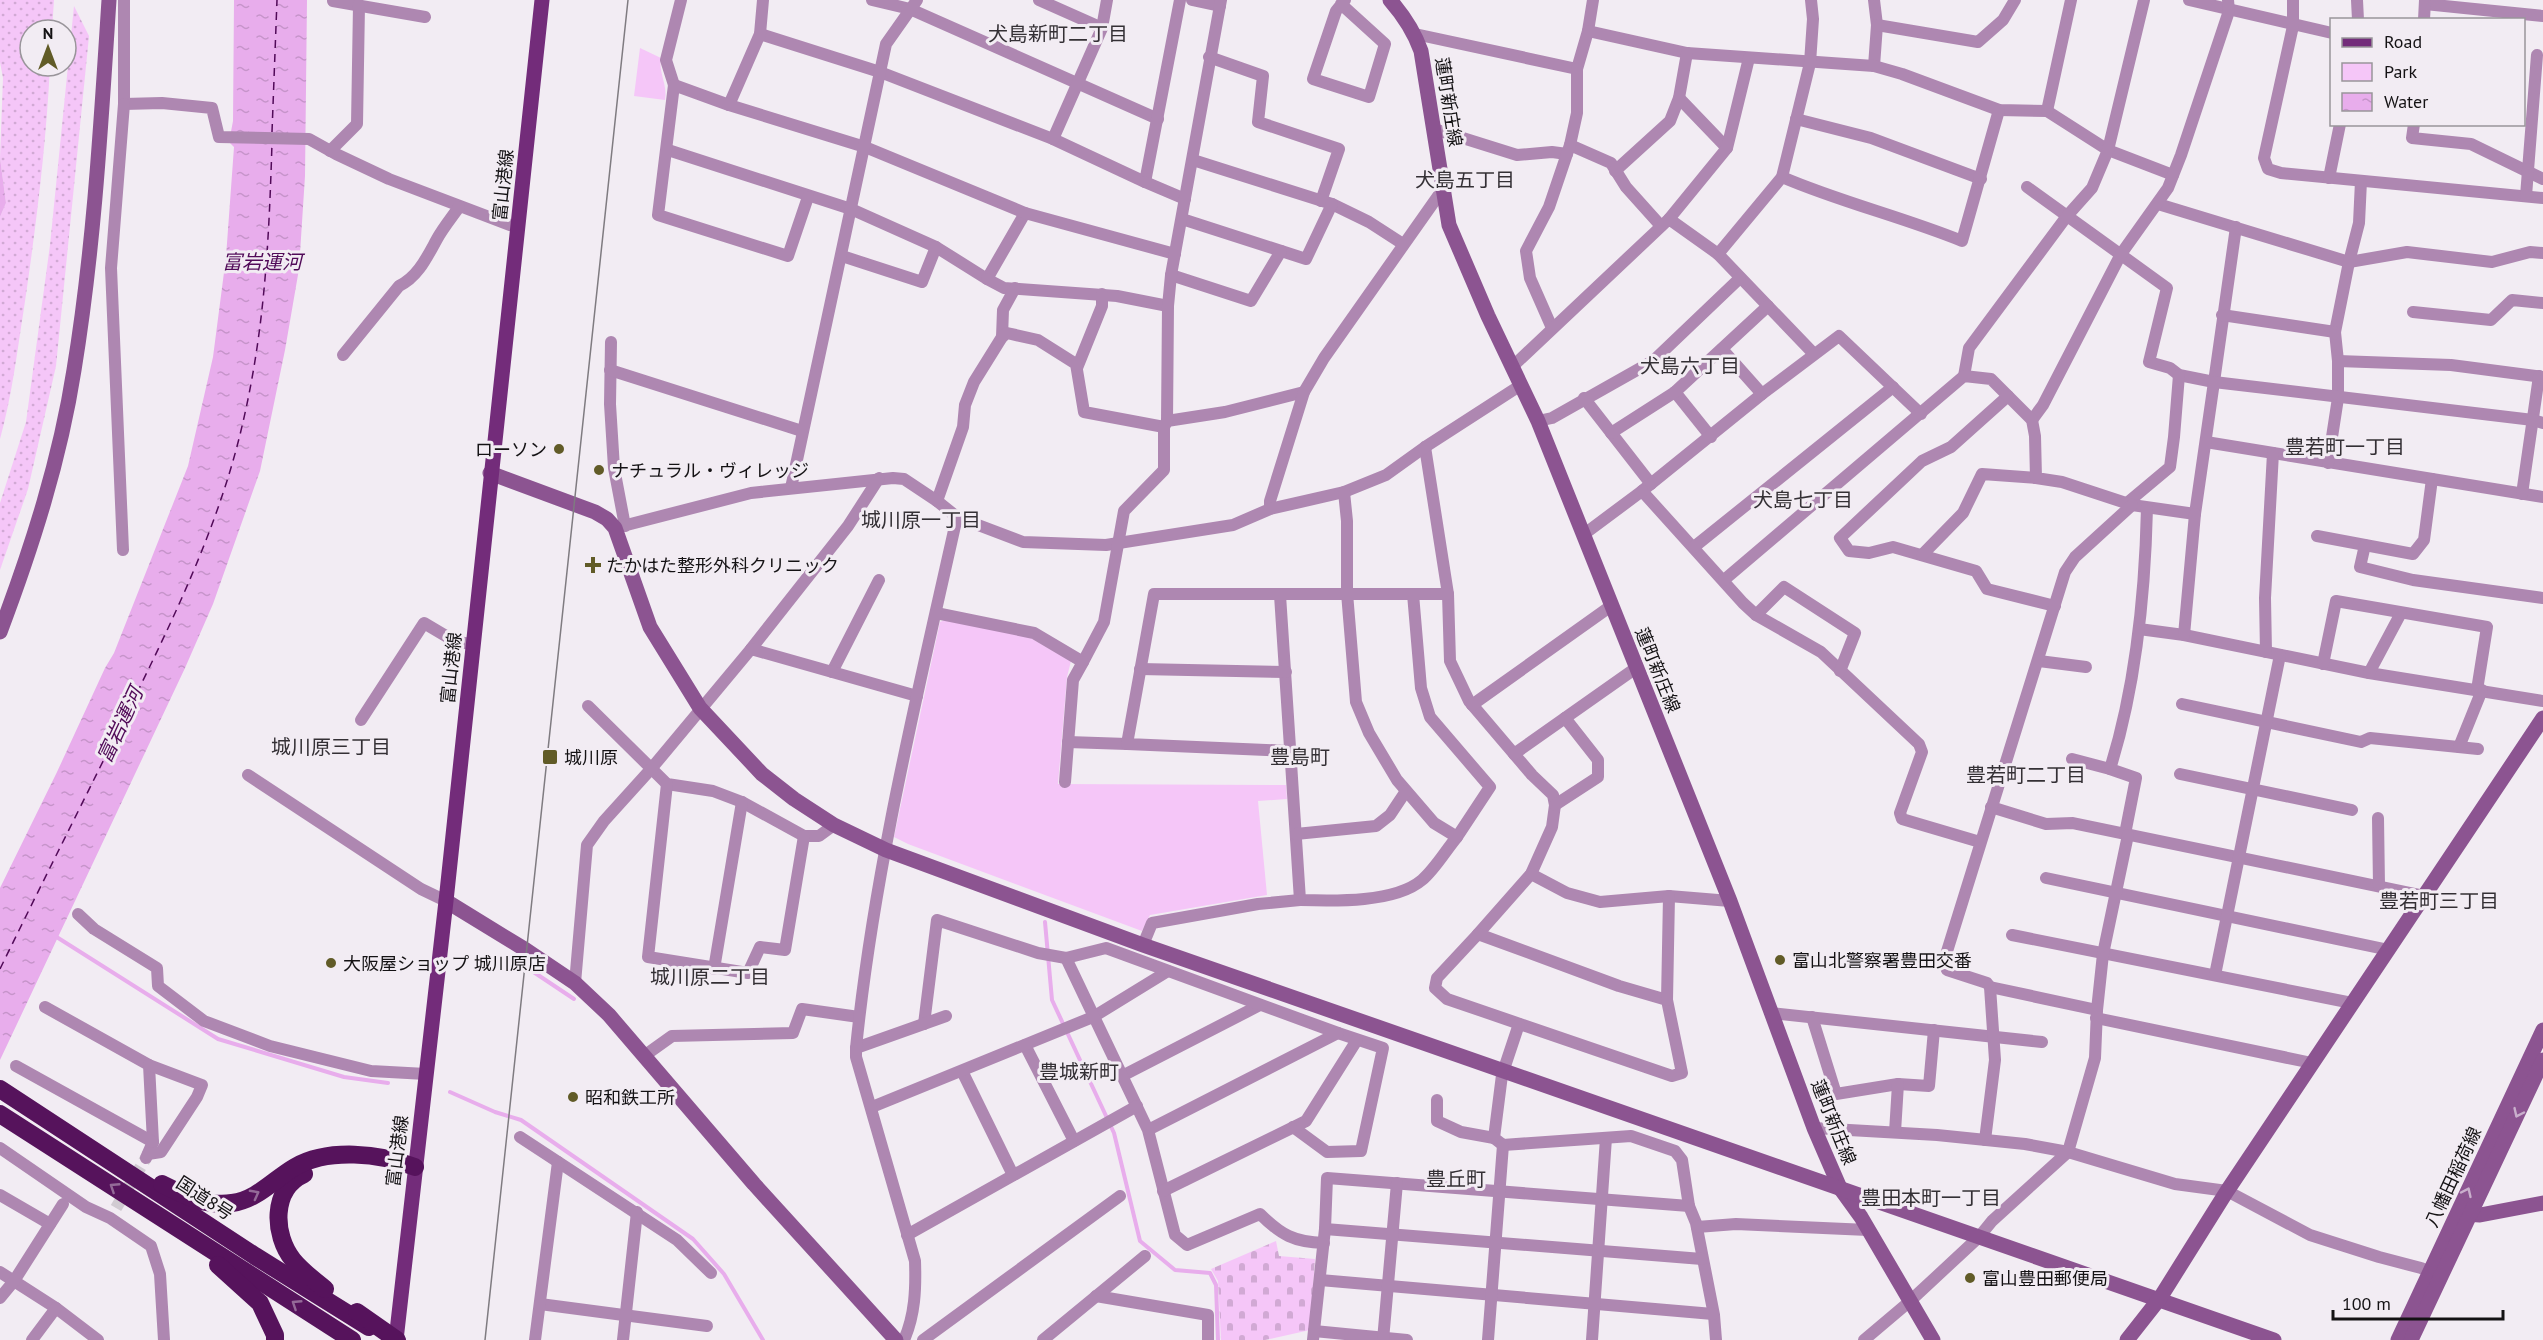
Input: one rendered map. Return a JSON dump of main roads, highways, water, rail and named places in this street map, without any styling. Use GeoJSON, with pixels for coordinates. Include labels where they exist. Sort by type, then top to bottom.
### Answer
{"type":"FeatureCollection","features":[{"type":"Feature","properties":{"kind":"highway","name":"国道8号"},"geometry":{"type":"LineString","coordinates":[[0,1089],[355,1314],[390,1340]]}},
{"type":"Feature","properties":{"kind":"highway"},"geometry":{"type":"LineString","coordinates":[[26,1106],[80,1134],[163,1185],[201,1202],[232,1203],[251,1197],[294,1167],[318,1156],[355,1156],[399,1161],[415,1167]]}},
{"type":"Feature","properties":{"kind":"highway"},"geometry":{"type":"LineString","coordinates":[[4,1117],[349,1338]]}},
{"type":"Feature","properties":{"kind":"highway"},"geometry":{"type":"LineString","coordinates":[[396,1340],[355,1314],[313,1280],[293,1260],[280,1237],[279,1212],[282,1193],[300,1175],[319,1167],[394,1172],[415,1167]]}},
{"type":"Feature","properties":{"kind":"highway"},"geometry":{"type":"LineString","coordinates":[[146,1208],[230,1274],[260,1303],[275,1335],[275,1340]]}},
{"type":"Feature","properties":{"kind":"main road","name":"富山港線"},"geometry":{"type":"LineString","coordinates":[[396,1340],[446,901],[542,0]]}},
{"type":"Feature","properties":{"kind":"water","name":"富岩運河"},"geometry":{"type":"Polygon","coordinates":[[[234,0],[307,0],[305,176],[299,269],[260,471],[213,604],[185,668],[0,1060],[0,888],[114,653],[188,466],[213,357],[226,257],[234,147],[229,142],[233,121],[234,0]]]}},
{"type":"Feature","properties":{"kind":"water"},"geometry":{"type":"Polygon","coordinates":[[[0,158],[6,203],[0,217],[0,158]]]}},
{"type":"Feature","properties":{"kind":"waterway"},"geometry":{"type":"LineString","coordinates":[[1045,922],[1052,1000],[1114,1133],[1140,1241],[1175,1270],[1210,1273],[1216,1285],[1218,1340]]}},
{"type":"Feature","properties":{"kind":"waterway"},"geometry":{"type":"LineString","coordinates":[[55,936],[218,1039],[344,1077],[388,1083]]}},
{"type":"Feature","properties":{"kind":"waterway"},"geometry":{"type":"LineString","coordinates":[[526,967],[574,999]]}},
{"type":"Feature","properties":{"kind":"waterway"},"geometry":{"type":"LineString","coordinates":[[450,1092],[495,1112],[521,1120],[693,1239],[724,1274],[763,1340]]}},
{"type":"Feature","properties":{"kind":"tunnel"},"geometry":{"type":"LineString","coordinates":[[116,1208],[146,1158]]}},
{"type":"Feature","properties":{"kind":"tram line"},"geometry":{"type":"LineString","coordinates":[[485,1340],[628,0]]}},
{"type":"Feature","properties":{"kind":"place","name":"ローソン"},"geometry":{"type":"Point","coordinates":[559,449]}},
{"type":"Feature","properties":{"kind":"place","name":"ナチュラル・ヴィレッジ"},"geometry":{"type":"Point","coordinates":[599,470]}},
{"type":"Feature","properties":{"kind":"place","name":"たかはた整形外科クリニック"},"geometry":{"type":"Point","coordinates":[593,565]}},
{"type":"Feature","properties":{"kind":"place","name":"城川原"},"geometry":{"type":"Point","coordinates":[550,757]}},
{"type":"Feature","properties":{"kind":"place","name":"富山北警察署豊田交番"},"geometry":{"type":"Point","coordinates":[1780,960]}},
{"type":"Feature","properties":{"kind":"place","name":"大阪屋ショップ 城川原店"},"geometry":{"type":"Point","coordinates":[331,963]}},
{"type":"Feature","properties":{"kind":"place","name":"昭和鉄工所"},"geometry":{"type":"Point","coordinates":[573,1097]}},
{"type":"Feature","properties":{"kind":"place","name":"富山豊田郵便局"},"geometry":{"type":"Point","coordinates":[1970,1278]}},
{"type":"Feature","properties":{"kind":"district","name":"犬島新町二丁目"},"geometry":{"type":"Point","coordinates":[1058,34]}},
{"type":"Feature","properties":{"kind":"district","name":"犬島五丁目"},"geometry":{"type":"Point","coordinates":[1465,180]}},
{"type":"Feature","properties":{"kind":"district","name":"犬島六丁目"},"geometry":{"type":"Point","coordinates":[1690,366]}},
{"type":"Feature","properties":{"kind":"district","name":"豊若町一丁目"},"geometry":{"type":"Point","coordinates":[2345,447]}},
{"type":"Feature","properties":{"kind":"district","name":"犬島七丁目"},"geometry":{"type":"Point","coordinates":[1803,500]}},
{"type":"Feature","properties":{"kind":"district","name":"城川原一丁目"},"geometry":{"type":"Point","coordinates":[921,520]}},
{"type":"Feature","properties":{"kind":"district","name":"城川原三丁目"},"geometry":{"type":"Point","coordinates":[331,747]}},
{"type":"Feature","properties":{"kind":"district","name":"豊島町"},"geometry":{"type":"Point","coordinates":[1300,757]}},
{"type":"Feature","properties":{"kind":"district","name":"豊若町二丁目"},"geometry":{"type":"Point","coordinates":[2026,775]}},
{"type":"Feature","properties":{"kind":"district","name":"豊若町三丁目"},"geometry":{"type":"Point","coordinates":[2439,901]}},
{"type":"Feature","properties":{"kind":"district","name":"城川原二丁目"},"geometry":{"type":"Point","coordinates":[710,977]}},
{"type":"Feature","properties":{"kind":"district","name":"豊城新町"},"geometry":{"type":"Point","coordinates":[1079,1072]}},
{"type":"Feature","properties":{"kind":"district","name":"豊丘町"},"geometry":{"type":"Point","coordinates":[1456,1179]}},
{"type":"Feature","properties":{"kind":"district","name":"豊田本町一丁目"},"geometry":{"type":"Point","coordinates":[1931,1198]}}]}
